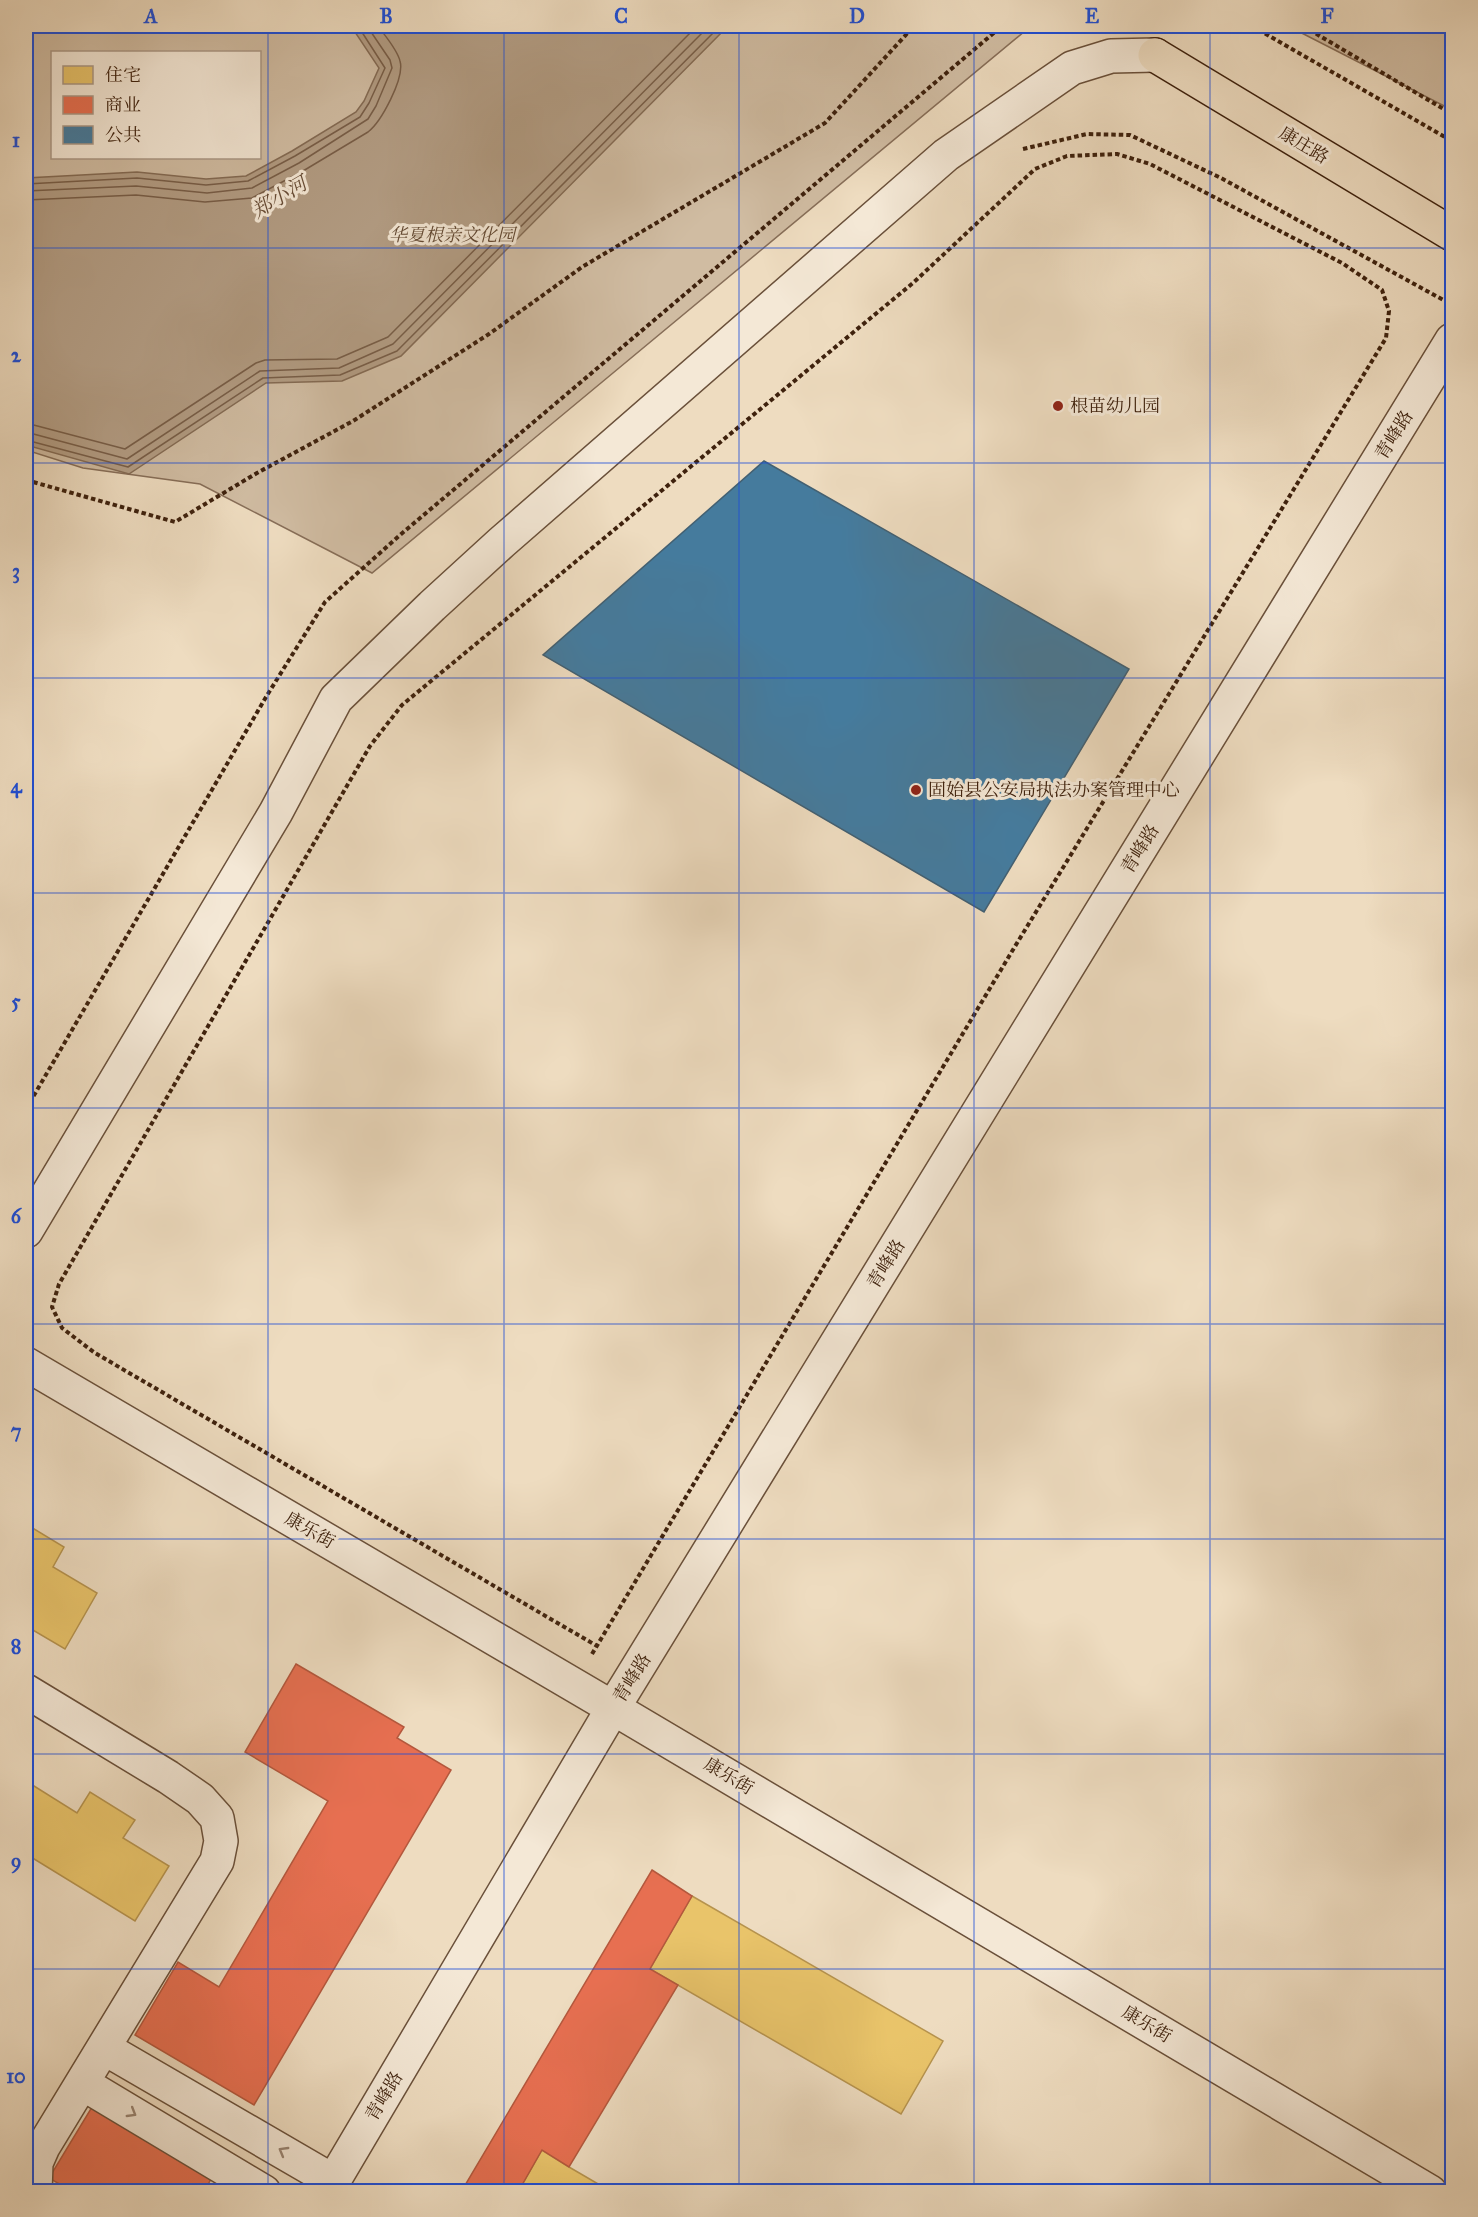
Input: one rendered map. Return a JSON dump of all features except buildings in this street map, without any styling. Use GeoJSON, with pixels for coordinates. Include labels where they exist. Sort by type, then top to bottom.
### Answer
{"type":"FeatureCollection","features":[{"type":"Feature","properties":{"kind":"main road","name":"康庄路"},"geometry":{"type":"LineString","coordinates":[[1155,55],[1452,234]]}},
{"type":"Feature","properties":{"kind":"street"},"geometry":{"type":"LineString","coordinates":[[26,1231],[276,812],[336,699],[502,542],[946,155],[1072,68],[1111,56],[1155,55]]}},
{"type":"Feature","properties":{"kind":"street","name":"青峰路"},"geometry":{"type":"LineString","coordinates":[[330,2186],[613,1708],[1452,340]]}},
{"type":"Feature","properties":{"kind":"street","name":"康乐街"},"geometry":{"type":"LineString","coordinates":[[26,1364],[613,1708],[1430,2192]]}},
{"type":"Feature","properties":{"kind":"street"},"geometry":{"type":"LineString","coordinates":[[26,1691],[168,1777],[200,1799],[217,1818],[221,1841],[217,1862],[43,2147],[36,2163],[35,2192]]}},
{"type":"Feature","properties":{"kind":"street"},"geometry":{"type":"LineString","coordinates":[[104,2048],[330,2186]]}},
{"type":"Feature","properties":{"kind":"street"},"geometry":{"type":"LineString","coordinates":[[82,2083],[264,2192]]}},
{"type":"Feature","properties":{"kind":"path"},"geometry":{"type":"LineString","coordinates":[[26,480],[175,522],[257,473],[353,422],[489,334],[582,267],[825,123],[914,26]]}},
{"type":"Feature","properties":{"kind":"path"},"geometry":{"type":"LineString","coordinates":[[1252,26],[1452,141]]}},
{"type":"Feature","properties":{"kind":"path"},"geometry":{"type":"LineString","coordinates":[[1303,26],[1452,114]]}},
{"type":"Feature","properties":{"kind":"path"},"geometry":{"type":"LineString","coordinates":[[1019,151],[1087,134],[1130,135],[1221,178],[1452,305]]}},
{"type":"Feature","properties":{"kind":"path"},"geometry":{"type":"LineString","coordinates":[[574,1685],[1020,938],[1386,338],[1389,310],[1382,290],[1342,263],[1150,164],[1117,154],[1067,156],[1035,169],[913,283],[402,705],[370,746],[59,1284],[52,1307],[62,1328],[95,1353],[597,1646]]}},
{"type":"Feature","properties":{"kind":"green space","name":"华夏根亲文化园"},"geometry":{"type":"Polygon","coordinates":[[[26,26],[1031,26],[372,573],[200,484],[83,468],[26,450],[26,26]]]}},
{"type":"Feature","properties":{"kind":"green space"},"geometry":{"type":"Polygon","coordinates":[[[1288,26],[1452,26],[1452,110],[1288,26]]]}},
{"type":"Feature","properties":{"kind":"water","name":"郑小河"},"geometry":{"type":"Polygon","coordinates":[[[351,26],[728,26],[401,356],[342,381],[266,383],[129,474],[26,445],[26,178],[137,172],[206,179],[246,176],[356,112],[364,101],[379,68],[351,26]]]}},
{"type":"Feature","properties":{"kind":"place","name":"根苗幼儿园"},"geometry":{"type":"Point","coordinates":[1058,406]}},
{"type":"Feature","properties":{"kind":"place","name":"固始县公安局执法办案管理中心"},"geometry":{"type":"Point","coordinates":[916,790]}}]}
